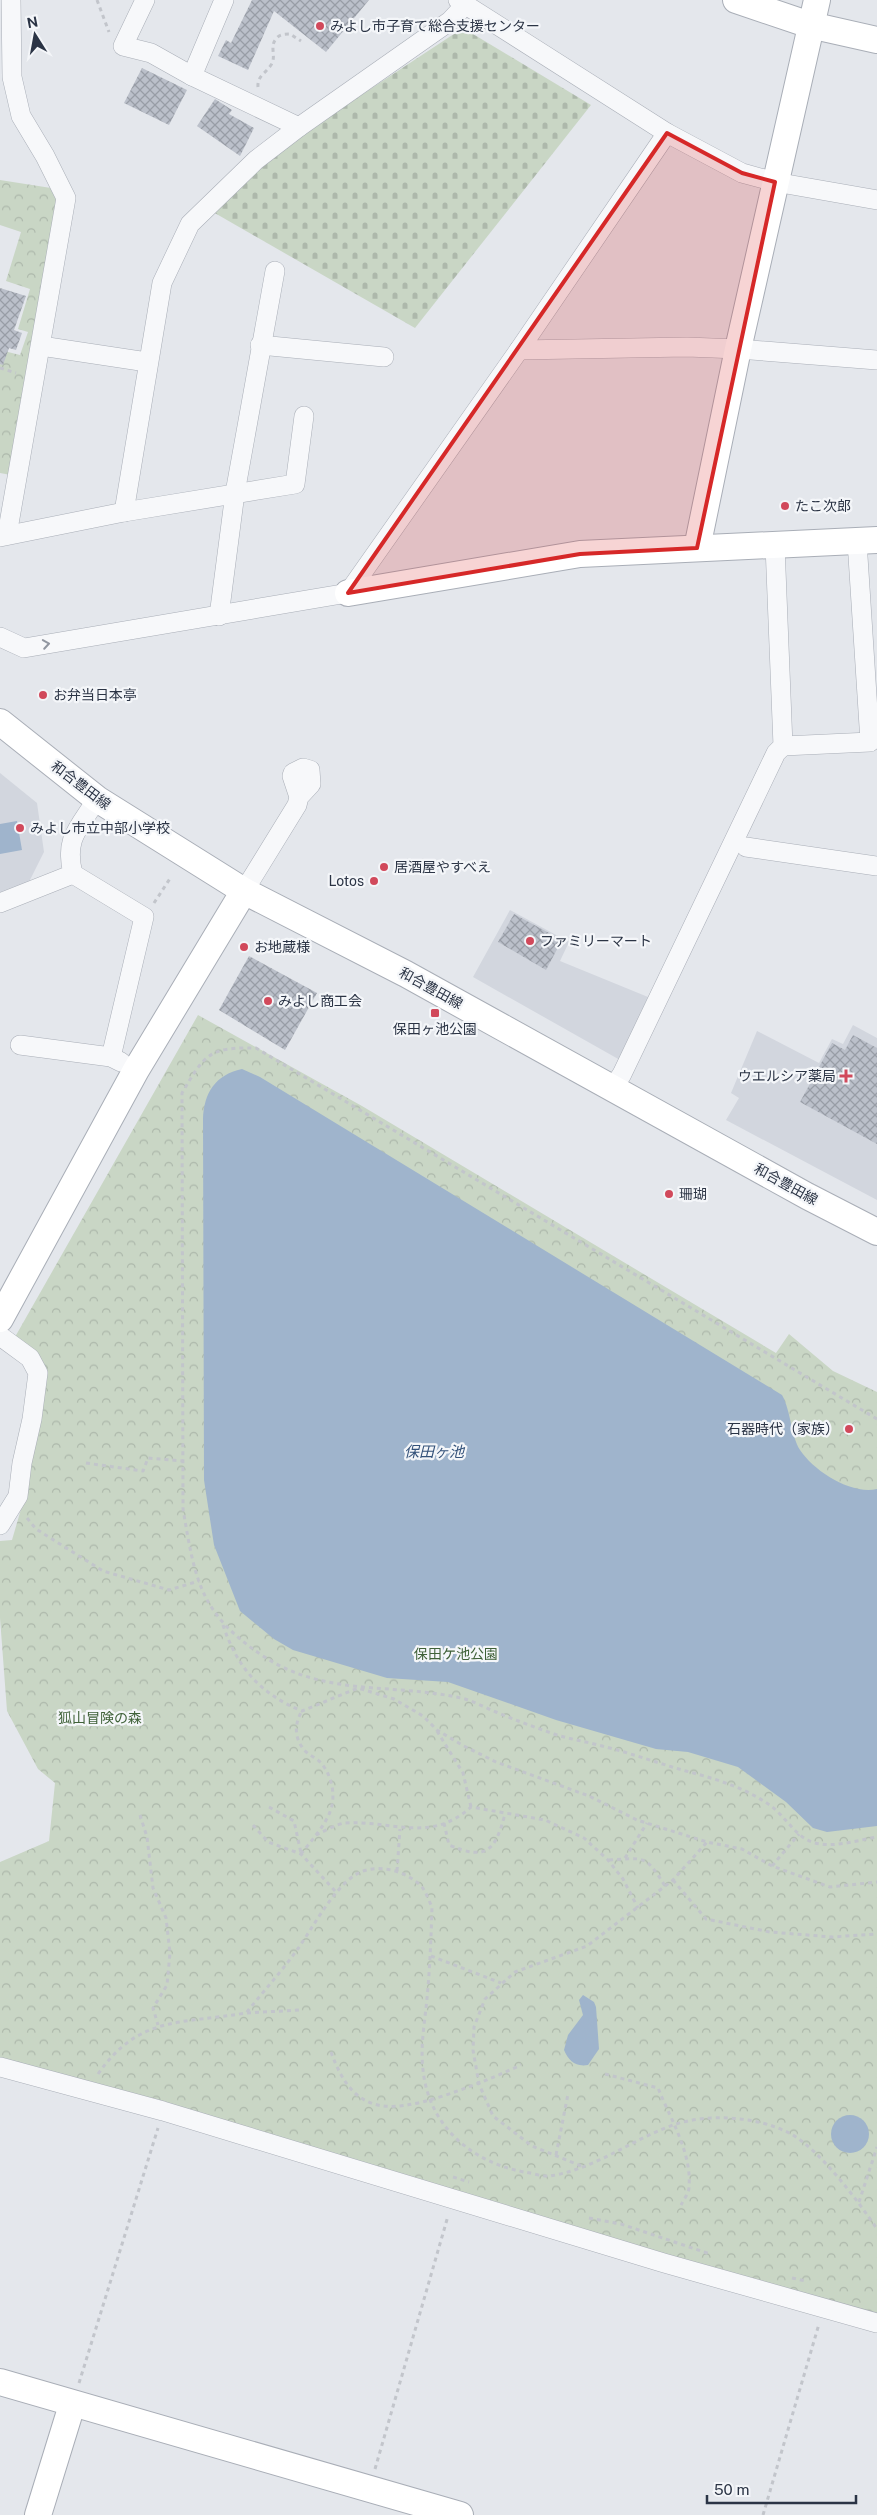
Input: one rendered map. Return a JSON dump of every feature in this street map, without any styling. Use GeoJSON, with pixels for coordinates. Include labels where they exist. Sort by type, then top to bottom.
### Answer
{"type":"FeatureCollection","features":[{"type":"Feature","properties":{"kind":"street"},"geometry":{"type":"LineString","coordinates":[[11,0],[12,77],[21,116],[45,156],[66,198],[41,346],[3,536],[124,512],[295,484],[304,416]]}},
{"type":"Feature","properties":{"kind":"street"},"geometry":{"type":"LineString","coordinates":[[145,0],[123,46],[151,54],[192,76],[299,127]]}},
{"type":"Feature","properties":{"kind":"street"},"geometry":{"type":"LineString","coordinates":[[192,76],[224,0]]}},
{"type":"Feature","properties":{"kind":"street"},"geometry":{"type":"LineString","coordinates":[[736,0],[810,25],[877,40]]}},
{"type":"Feature","properties":{"kind":"street"},"geometry":{"type":"LineString","coordinates":[[698,548],[738,349],[816,0]]}},
{"type":"Feature","properties":{"kind":"street"},"geometry":{"type":"LineString","coordinates":[[124,512],[147,362],[162,283],[190,224],[256,160],[299,127],[450,21],[461,3],[667,133],[742,173],[775,182],[877,200]]}},
{"type":"Feature","properties":{"kind":"street"},"geometry":{"type":"LineString","coordinates":[[348,593],[519,350],[667,133]]}},
{"type":"Feature","properties":{"kind":"street"},"geometry":{"type":"LineString","coordinates":[[219,616],[235,493],[260,345],[275,271]]}},
{"type":"Feature","properties":{"kind":"street"},"geometry":{"type":"LineString","coordinates":[[260,345],[384,358]]}},
{"type":"Feature","properties":{"kind":"street"},"geometry":{"type":"LineString","coordinates":[[41,346],[147,362]]}},
{"type":"Feature","properties":{"kind":"street"},"geometry":{"type":"LineString","coordinates":[[519,350],[688,347],[877,360]]}},
{"type":"Feature","properties":{"kind":"street"},"geometry":{"type":"LineString","coordinates":[[0,637],[24,648],[580,554],[867,540],[870,742],[783,746],[776,753],[622,1074],[612,1088]]}},
{"type":"Feature","properties":{"kind":"street"},"geometry":{"type":"LineString","coordinates":[[775,545],[783,746]]}},
{"type":"Feature","properties":{"kind":"street","name":"和合豊田線"},"geometry":{"type":"LineString","coordinates":[[0,722],[97,799],[244,891],[406,974],[807,1196],[877,1232]]}},
{"type":"Feature","properties":{"kind":"street"},"geometry":{"type":"LineString","coordinates":[[0,1319],[136,1070],[292,813],[299,797]]}},
{"type":"Feature","properties":{"kind":"street"},"geometry":{"type":"LineString","coordinates":[[97,799],[70,841],[69,857],[73,874],[144,917],[111,1057]]}},
{"type":"Feature","properties":{"kind":"street"},"geometry":{"type":"LineString","coordinates":[[746,847],[877,866]]}},
{"type":"Feature","properties":{"kind":"street"},"geometry":{"type":"LineString","coordinates":[[0,903],[73,874]]}},
{"type":"Feature","properties":{"kind":"street"},"geometry":{"type":"LineString","coordinates":[[20,1045],[111,1057],[136,1070]]}},
{"type":"Feature","properties":{"kind":"street"},"geometry":{"type":"LineString","coordinates":[[0,1336],[30,1358],[38,1373],[18,1496],[0,1525]]}},
{"type":"Feature","properties":{"kind":"street"},"geometry":{"type":"LineString","coordinates":[[0,2067],[163,2111],[664,2263],[877,2323]]}},
{"type":"Feature","properties":{"kind":"street"},"geometry":{"type":"LineString","coordinates":[[0,2382],[72,2405],[460,2515]]}},
{"type":"Feature","properties":{"kind":"street"},"geometry":{"type":"LineString","coordinates":[[38,2515],[72,2405]]}},
{"type":"Feature","properties":{"kind":"path"},"geometry":{"type":"LineString","coordinates":[[96,0],[107,29],[123,46]]}},
{"type":"Feature","properties":{"kind":"path"},"geometry":{"type":"LineString","coordinates":[[256,106],[259,96],[257,83],[275,57],[274,40],[279,36],[290,34],[301,41]]}},
{"type":"Feature","properties":{"kind":"path"},"geometry":{"type":"LineString","coordinates":[[144,917],[171,877]]}},
{"type":"Feature","properties":{"kind":"path"},"geometry":{"type":"LineString","coordinates":[[471,1807],[463,1773],[437,1730],[423,1716],[394,1699],[358,1688],[332,1683],[280,1666],[223,1624],[213,1612],[199,1581],[190,1552],[183,1509],[182,1093],[198,1066],[208,1057],[226,1048],[256,1048],[877,1419]]}},
{"type":"Feature","properties":{"kind":"path"},"geometry":{"type":"LineString","coordinates":[[86,1463],[143,1471],[148,1458],[183,1460]]}},
{"type":"Feature","properties":{"kind":"path"},"geometry":{"type":"LineString","coordinates":[[14,1501],[36,1529],[102,1571],[169,1590],[199,1581]]}},
{"type":"Feature","properties":{"kind":"path"},"geometry":{"type":"LineString","coordinates":[[223,1624],[231,1649],[248,1675],[278,1701],[302,1711]]}},
{"type":"Feature","properties":{"kind":"path"},"geometry":{"type":"LineString","coordinates":[[301,1854],[316,1835],[331,1808],[332,1782],[320,1762],[302,1748],[296,1734],[296,1720],[302,1711],[358,1688],[418,1691],[467,1700],[568,1739],[600,1745],[704,1776],[755,1796],[772,1807],[799,1834],[814,1842],[832,1844],[877,1837]]}},
{"type":"Feature","properties":{"kind":"path"},"geometry":{"type":"LineString","coordinates":[[437,1730],[496,1762],[589,1796],[647,1823],[707,1842],[742,1849],[772,1866],[830,1886],[877,1882]]}},
{"type":"Feature","properties":{"kind":"path"},"geometry":{"type":"LineString","coordinates":[[269,1807],[294,1821],[301,1854]]}},
{"type":"Feature","properties":{"kind":"path"},"geometry":{"type":"LineString","coordinates":[[316,1835],[343,1823],[380,1824],[400,1829],[430,1828],[459,1817],[471,1807]]}},
{"type":"Feature","properties":{"kind":"path"},"geometry":{"type":"LineString","coordinates":[[471,1807],[545,1820],[584,1838],[608,1860],[623,1879],[638,1908]]}},
{"type":"Feature","properties":{"kind":"path"},"geometry":{"type":"LineString","coordinates":[[444,1823],[449,1845],[464,1851],[483,1852],[492,1848],[505,1814]]}},
{"type":"Feature","properties":{"kind":"path"},"geometry":{"type":"LineString","coordinates":[[140,1815],[147,1837],[153,1888],[166,1918],[170,1953],[168,1985],[153,2008],[158,2025]]}},
{"type":"Feature","properties":{"kind":"path"},"geometry":{"type":"LineString","coordinates":[[625,1859],[647,1823]]}},
{"type":"Feature","properties":{"kind":"path"},"geometry":{"type":"LineString","coordinates":[[253,1825],[268,1842],[301,1854],[337,1893]]}},
{"type":"Feature","properties":{"kind":"path"},"geometry":{"type":"LineString","coordinates":[[396,1871],[400,1829]]}},
{"type":"Feature","properties":{"kind":"path"},"geometry":{"type":"LineString","coordinates":[[772,1866],[799,1834]]}},
{"type":"Feature","properties":{"kind":"path"},"geometry":{"type":"LineString","coordinates":[[581,2166],[532,2146],[493,2116],[479,2084],[473,2050],[474,2027],[485,1999],[501,1983],[515,1972],[588,1947],[673,1880],[707,1842]]}},
{"type":"Feature","properties":{"kind":"path"},"geometry":{"type":"LineString","coordinates":[[608,1860],[641,1858],[650,1862],[665,1886]]}},
{"type":"Feature","properties":{"kind":"path"},"geometry":{"type":"LineString","coordinates":[[246,2013],[296,1952],[337,1893],[354,1875],[368,1869],[396,1871],[422,1888],[432,1907],[431,1956],[423,2047],[423,2070],[430,2100],[449,2131],[474,2154],[501,2168],[549,2176],[604,2158],[673,2125],[698,2119],[726,2118],[760,2123],[791,2134],[817,2154],[877,2229]]}},
{"type":"Feature","properties":{"kind":"path"},"geometry":{"type":"LineString","coordinates":[[673,1880],[706,1919],[779,1933],[832,1937],[877,1934]]}},
{"type":"Feature","properties":{"kind":"path"},"geometry":{"type":"LineString","coordinates":[[431,1956],[501,1983]]}},
{"type":"Feature","properties":{"kind":"path"},"geometry":{"type":"LineString","coordinates":[[93,2092],[97,2075],[112,2054],[134,2037],[158,2025],[246,2013],[299,2010]]}},
{"type":"Feature","properties":{"kind":"path"},"geometry":{"type":"LineString","coordinates":[[330,2052],[338,2072],[346,2084],[366,2100],[381,2107],[397,2108],[430,2100],[479,2084],[521,2065]]}},
{"type":"Feature","properties":{"kind":"path"},"geometry":{"type":"LineString","coordinates":[[605,2074],[658,2088],[683,2148],[689,2168],[689,2189],[681,2205]]}},
{"type":"Feature","properties":{"kind":"path"},"geometry":{"type":"LineString","coordinates":[[556,2155],[568,2094]]}},
{"type":"Feature","properties":{"kind":"path"},"geometry":{"type":"LineString","coordinates":[[72,2405],[163,2111]]}},
{"type":"Feature","properties":{"kind":"path"},"geometry":{"type":"LineString","coordinates":[[858,2203],[877,2147]]}},
{"type":"Feature","properties":{"kind":"path"},"geometry":{"type":"LineString","coordinates":[[369,2489],[454,2198]]}},
{"type":"Feature","properties":{"kind":"path"},"geometry":{"type":"LineString","coordinates":[[763,2515],[824,2307]]}},
{"type":"Feature","properties":{"kind":"highlighted area"},"geometry":{"type":"Polygon","coordinates":[[[667,133],[742,173],[775,182],[697,548],[580,554],[348,593],[667,133]]]}},
{"type":"Feature","properties":{"kind":"shaded area","name":"みよし市立中部小学校"},"geometry":{"type":"Polygon","coordinates":[[[0,773],[37,803],[44,852],[28,884],[0,894],[0,773]]]}},
{"type":"Feature","properties":{"kind":"shaded area"},"geometry":{"type":"Polygon","coordinates":[[[510,910],[569,942],[560,961],[648,997],[620,1060],[473,977],[510,910]]]}},
{"type":"Feature","properties":{"kind":"shaded area"},"geometry":{"type":"Polygon","coordinates":[[[853,1025],[877,1038],[877,1200],[726,1120],[739,1098],[731,1093],[757,1031],[819,1063],[832,1039],[843,1044],[853,1025]]]}},
{"type":"Feature","properties":{"kind":"green space"},"geometry":{"type":"Polygon","coordinates":[[[463,28],[591,105],[415,328],[213,212],[263,163],[305,132],[463,28]]]}},
{"type":"Feature","properties":{"kind":"green space"},"geometry":{"type":"Polygon","coordinates":[[[0,180],[51,188],[58,204],[11,475],[0,473],[0,350],[20,355],[28,332],[18,329],[30,289],[6,281],[21,232],[0,225],[0,180]]]}},
{"type":"Feature","properties":{"kind":"green space","name":"保田ケ池公園"},"geometry":{"type":"Polygon","coordinates":[[[198,1015],[362,1106],[776,1353],[789,1334],[833,1371],[877,1392],[877,2314],[0,2065],[0,1862],[49,1841],[55,1783],[38,1769],[7,1711],[0,1618],[0,1541],[12,1540],[26,1492],[47,1374],[15,1337],[198,1015]]]}},
{"type":"Feature","properties":{"kind":"water"},"geometry":{"type":"Polygon","coordinates":[[[17,821],[22,850],[0,854],[0,824],[17,821]]]}},
{"type":"Feature","properties":{"kind":"water","name":"保田ヶ池"},"geometry":{"type":"Polygon","coordinates":[[[242,1069],[260,1077],[782,1395],[797,1444],[814,1466],[845,1485],[867,1490],[877,1489],[877,1826],[827,1832],[813,1828],[786,1802],[738,1767],[688,1752],[656,1749],[556,1720],[448,1682],[387,1678],[293,1650],[274,1639],[240,1611],[214,1545],[204,1480],[203,1119],[206,1101],[213,1086],[225,1076],[242,1069]]]}},
{"type":"Feature","properties":{"kind":"water"},"geometry":{"type":"Polygon","coordinates":[[[583,1995],[594,2002],[596,2007],[599,2049],[588,2065],[576,2064],[568,2057],[564,2050],[568,2035],[583,2015],[579,2000],[583,1995]]]}},
{"type":"Feature","properties":{"kind":"water"},"geometry":{"type":"Polygon","coordinates":[[[850,2115],[864,2120],[869,2134],[864,2148],[850,2153],[836,2148],[831,2134],[836,2120],[850,2115]]]}},
{"type":"Feature","properties":{"kind":"building"},"geometry":{"type":"Polygon","coordinates":[[[252,0],[369,0],[326,52],[274,11],[248,70],[218,56],[226,40],[231,43],[252,0]]]}},
{"type":"Feature","properties":{"kind":"building"},"geometry":{"type":"Polygon","coordinates":[[[142,68],[187,90],[169,125],[124,103],[142,68]]]}},
{"type":"Feature","properties":{"kind":"building"},"geometry":{"type":"Polygon","coordinates":[[[215,99],[232,110],[229,114],[254,128],[240,156],[197,126],[215,99]]]}},
{"type":"Feature","properties":{"kind":"building"},"geometry":{"type":"Polygon","coordinates":[[[0,288],[26,296],[14,330],[22,333],[16,350],[9,348],[3,365],[0,364],[0,288]]]}},
{"type":"Feature","properties":{"kind":"building","name":"ファミリーマート"},"geometry":{"type":"Polygon","coordinates":[[[514,914],[562,940],[546,970],[498,942],[514,914]]]}},
{"type":"Feature","properties":{"kind":"building","name":"みよし商工会"},"geometry":{"type":"Polygon","coordinates":[[[249,956],[317,993],[285,1050],[219,1010],[249,956]]]}},
{"type":"Feature","properties":{"kind":"building","name":"ウエルシア薬局"},"geometry":{"type":"Polygon","coordinates":[[[853,1035],[877,1048],[877,1144],[800,1102],[832,1043],[845,1050],[853,1035]]]}},
{"type":"Feature","properties":{"kind":"place","name":"みよし市子育て総合支援センター"},"geometry":{"type":"Point","coordinates":[320,26]}},
{"type":"Feature","properties":{"kind":"place","name":"たこ次郎"},"geometry":{"type":"Point","coordinates":[785,506]}},
{"type":"Feature","properties":{"kind":"place","name":"お弁当日本亭"},"geometry":{"type":"Point","coordinates":[43,695]}},
{"type":"Feature","properties":{"kind":"place","name":"みよし市立中部小学校"},"geometry":{"type":"Point","coordinates":[20,828]}},
{"type":"Feature","properties":{"kind":"place","name":"居酒屋やすべえ"},"geometry":{"type":"Point","coordinates":[384,867]}},
{"type":"Feature","properties":{"kind":"place","name":"Lotos"},"geometry":{"type":"Point","coordinates":[374,881]}},
{"type":"Feature","properties":{"kind":"place","name":"ファミリーマート"},"geometry":{"type":"Point","coordinates":[530,941]}},
{"type":"Feature","properties":{"kind":"place","name":"お地蔵様"},"geometry":{"type":"Point","coordinates":[244,947]}},
{"type":"Feature","properties":{"kind":"place","name":"みよし商工会"},"geometry":{"type":"Point","coordinates":[268,1001]}},
{"type":"Feature","properties":{"kind":"place","name":"保田ヶ池公園"},"geometry":{"type":"Point","coordinates":[435,1013]}},
{"type":"Feature","properties":{"kind":"place","name":"ウエルシア薬局"},"geometry":{"type":"Point","coordinates":[846,1076]}},
{"type":"Feature","properties":{"kind":"place","name":"珊瑚"},"geometry":{"type":"Point","coordinates":[669,1194]}},
{"type":"Feature","properties":{"kind":"place","name":"石器時代（家族）"},"geometry":{"type":"Point","coordinates":[849,1429]}},
{"type":"Feature","properties":{"kind":"park label","name":"狐山冒険の森"},"geometry":{"type":"Point","coordinates":[100,1718]}}]}
